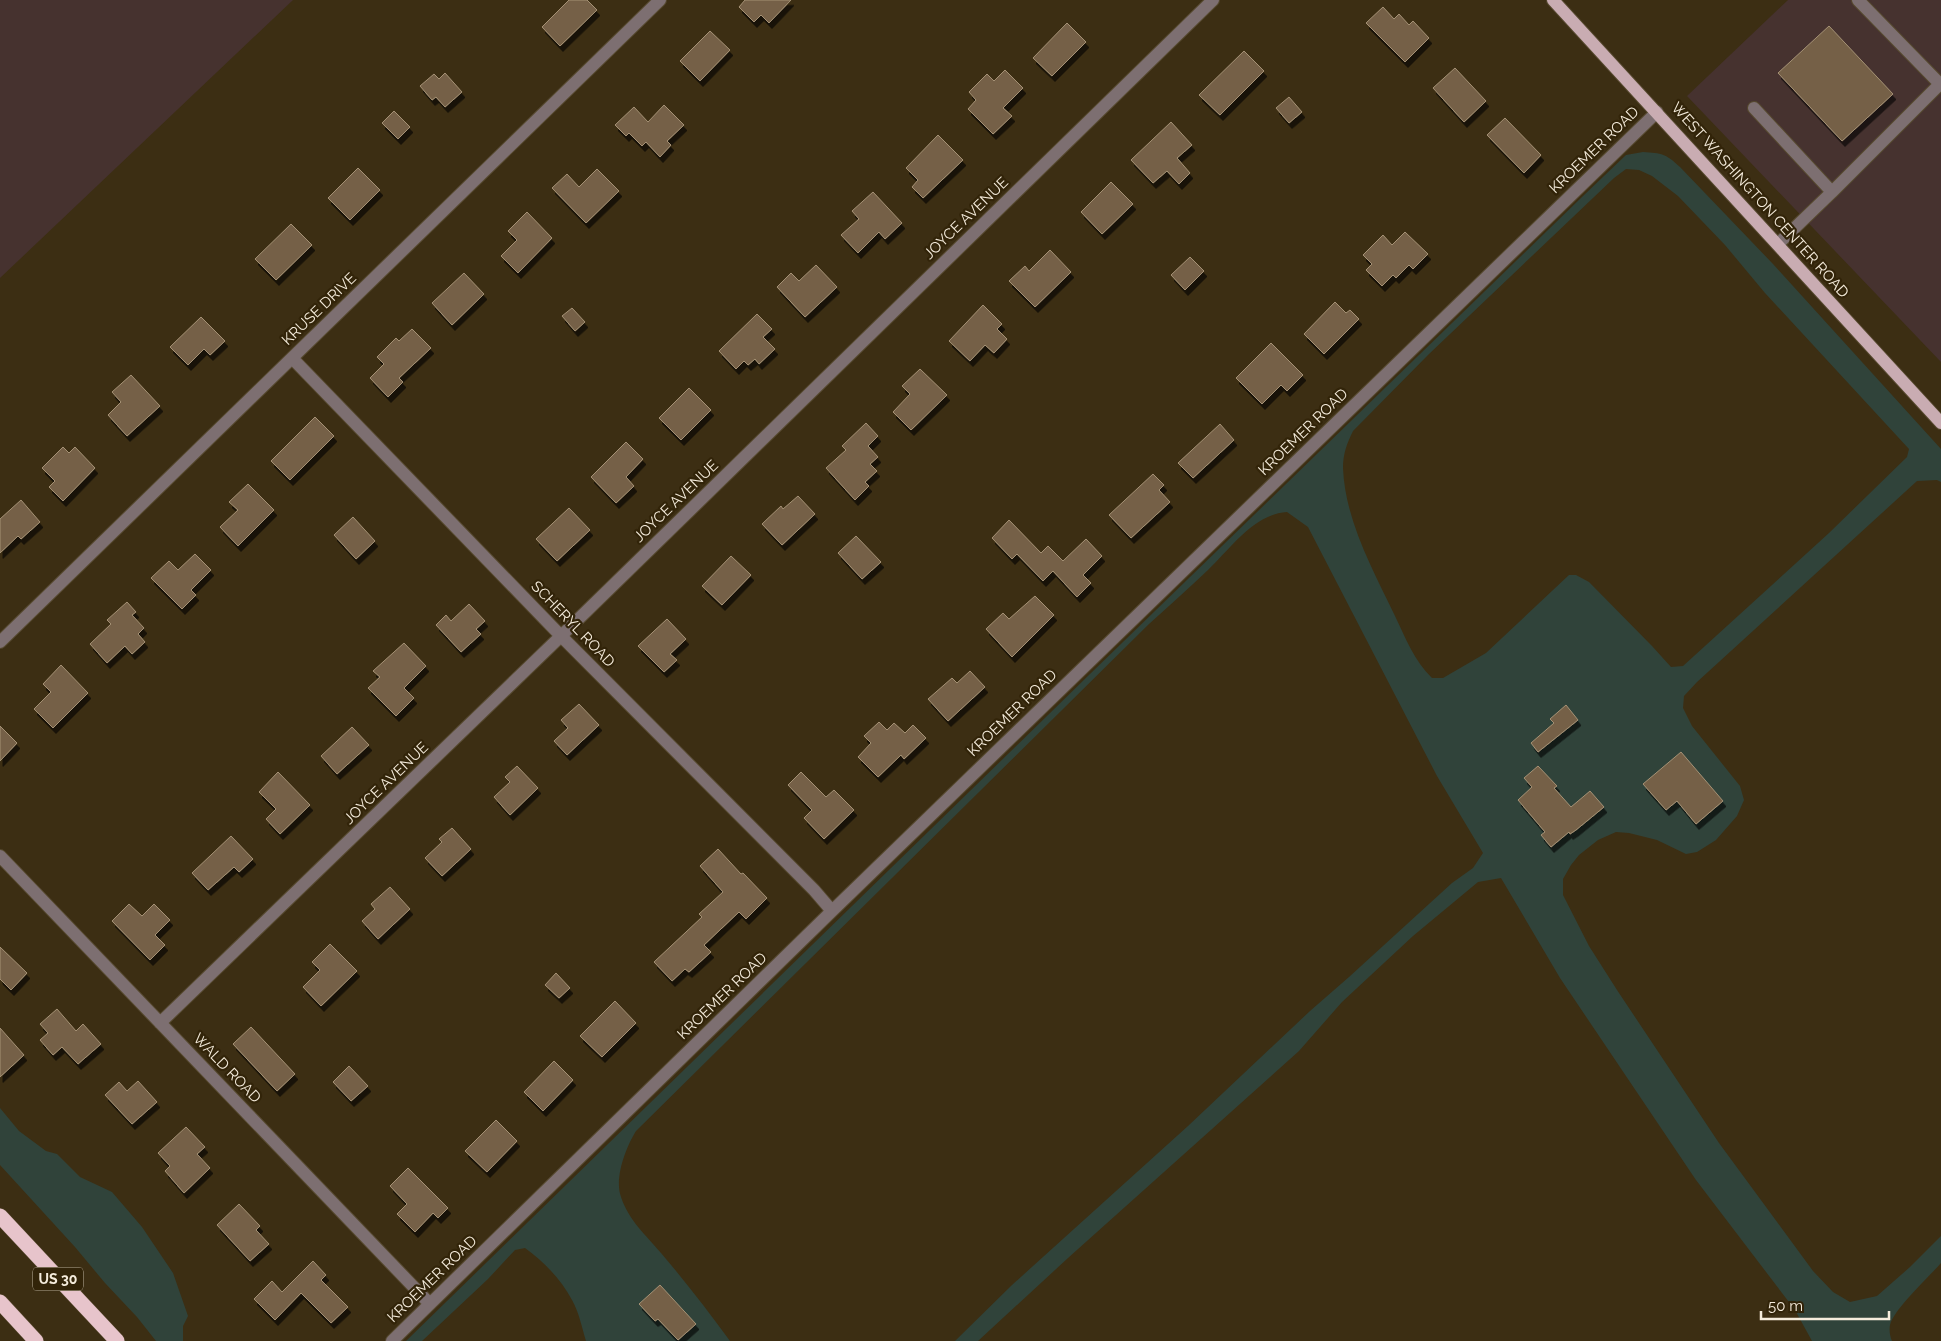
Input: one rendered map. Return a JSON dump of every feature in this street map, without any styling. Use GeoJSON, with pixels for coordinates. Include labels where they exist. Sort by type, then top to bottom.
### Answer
{"type":"FeatureCollection","features":[{"type":"Feature","properties":{"kind":"highway","name":"US 30"},"geometry":{"type":"LineString","coordinates":[[0,1216],[117,1341]]}},
{"type":"Feature","properties":{"kind":"highway"},"geometry":{"type":"LineString","coordinates":[[0,1302],[36,1341]]}},
{"type":"Feature","properties":{"kind":"main road","name":"WEST WASHINGTON CENTER ROAD"},"geometry":{"type":"LineString","coordinates":[[1553,0],[1941,423]]}},
{"type":"Feature","properties":{"kind":"street","name":"KRUSE DRIVE"},"geometry":{"type":"LineString","coordinates":[[0,642],[660,0]]}},
{"type":"Feature","properties":{"kind":"street","name":"JOYCE AVENUE"},"geometry":{"type":"LineString","coordinates":[[160,1023],[561,636],[1213,0]]}},
{"type":"Feature","properties":{"kind":"street"},"geometry":{"type":"LineString","coordinates":[[1778,244],[1940,84],[1858,0]]}},
{"type":"Feature","properties":{"kind":"street"},"geometry":{"type":"LineString","coordinates":[[1754,108],[1832,192]]}},
{"type":"Feature","properties":{"kind":"street","name":"KROEMER ROAD"},"geometry":{"type":"LineString","coordinates":[[392,1341],[832,911],[1657,112]]}},
{"type":"Feature","properties":{"kind":"street","name":"SCHERYL ROAD"},"geometry":{"type":"LineString","coordinates":[[292,358],[561,636],[807,883],[832,911]]}},
{"type":"Feature","properties":{"kind":"street","name":"WALD ROAD"},"geometry":{"type":"LineString","coordinates":[[0,856],[430,1304]]}},
{"type":"Feature","properties":{"kind":"shaded area"},"geometry":{"type":"Polygon","coordinates":[[[0,0],[293,0],[0,278],[0,0]]]}},
{"type":"Feature","properties":{"kind":"shaded area"},"geometry":{"type":"Polygon","coordinates":[[[1788,0],[1941,0],[1941,362],[1687,96],[1788,0]]]}},
{"type":"Feature","properties":{"kind":"green space"},"geometry":{"type":"Polygon","coordinates":[[[1643,152],[1659,154],[1671,159],[1680,167],[1773,264],[1941,449],[1941,482],[1937,480],[1917,481],[1684,696],[1683,708],[1692,726],[1740,786],[1744,800],[1737,816],[1716,840],[1697,852],[1686,854],[1657,840],[1629,833],[1616,832],[1598,840],[1579,855],[1563,879],[1563,895],[1589,946],[1617,990],[1719,1143],[1813,1271],[1833,1292],[1850,1302],[1877,1296],[1941,1236],[1941,1263],[1893,1318],[1890,1325],[1892,1341],[1812,1341],[1795,1310],[1696,1180],[1560,978],[1501,878],[1478,882],[1413,936],[1342,1002],[1299,1051],[978,1341],[955,1341],[1012,1285],[1188,1126],[1310,1011],[1452,883],[1473,868],[1483,853],[1437,776],[1308,527],[1287,512],[1275,514],[1264,519],[1243,534],[1208,570],[1149,624],[636,1131],[628,1145],[620,1172],[619,1189],[624,1206],[638,1227],[679,1274],[730,1341],[586,1341],[577,1310],[568,1292],[552,1271],[525,1248],[515,1250],[488,1279],[422,1341],[406,1341],[1091,673],[1626,155],[1643,152]],[[1626,169],[1614,178],[1429,354],[1353,431],[1349,440],[1343,468],[1349,507],[1355,526],[1369,563],[1415,657],[1432,678],[1443,678],[1486,653],[1569,575],[1576,575],[1589,582],[1671,667],[1683,666],[1829,533],[1907,457],[1909,449],[1765,293],[1725,245],[1678,196],[1652,176],[1639,170],[1626,169]]]}},
{"type":"Feature","properties":{"kind":"green space"},"geometry":{"type":"Polygon","coordinates":[[[0,1108],[19,1131],[46,1151],[57,1154],[80,1177],[112,1192],[142,1227],[173,1273],[188,1316],[183,1326],[183,1341],[156,1341],[75,1247],[0,1165],[0,1108]]]}},
{"type":"Feature","properties":{"kind":"building"},"geometry":{"type":"Polygon","coordinates":[[[569,0],[587,0],[597,10],[560,46],[542,27],[569,0]]]}},
{"type":"Feature","properties":{"kind":"building"},"geometry":{"type":"Polygon","coordinates":[[[745,0],[791,0],[769,23],[761,15],[754,22],[739,7],[745,0]]]}},
{"type":"Feature","properties":{"kind":"building"},"geometry":{"type":"Polygon","coordinates":[[[1383,7],[1394,19],[1399,14],[1409,25],[1413,21],[1429,38],[1405,62],[1366,23],[1383,7]]]}},
{"type":"Feature","properties":{"kind":"building"},"geometry":{"type":"Polygon","coordinates":[[[1067,23],[1086,42],[1052,76],[1033,58],[1067,23]]]}},
{"type":"Feature","properties":{"kind":"building"},"geometry":{"type":"Polygon","coordinates":[[[1829,26],[1893,94],[1842,141],[1778,73],[1829,26]]]}},
{"type":"Feature","properties":{"kind":"building"},"geometry":{"type":"Polygon","coordinates":[[[710,31],[730,50],[700,81],[680,61],[710,31]]]}},
{"type":"Feature","properties":{"kind":"building"},"geometry":{"type":"Polygon","coordinates":[[[1244,51],[1264,71],[1220,115],[1199,95],[1244,51]]]}},
{"type":"Feature","properties":{"kind":"building"},"geometry":{"type":"Polygon","coordinates":[[[1455,68],[1486,101],[1464,122],[1433,88],[1455,68]]]}},
{"type":"Feature","properties":{"kind":"building"},"geometry":{"type":"Polygon","coordinates":[[[1005,70],[1023,88],[1003,108],[1012,116],[993,134],[968,109],[976,100],[969,92],[987,74],[994,81],[1005,70]]]}},
{"type":"Feature","properties":{"kind":"building"},"geometry":{"type":"Polygon","coordinates":[[[445,73],[462,92],[445,107],[436,97],[432,100],[420,86],[434,74],[439,79],[445,73]]]}},
{"type":"Feature","properties":{"kind":"building"},"geometry":{"type":"Polygon","coordinates":[[[1289,97],[1302,112],[1289,123],[1276,108],[1289,97]]]}},
{"type":"Feature","properties":{"kind":"building"},"geometry":{"type":"Polygon","coordinates":[[[664,105],[684,125],[667,141],[671,145],[660,157],[646,142],[642,146],[629,133],[626,136],[615,125],[634,107],[648,122],[664,105]]]}},
{"type":"Feature","properties":{"kind":"building"},"geometry":{"type":"Polygon","coordinates":[[[394,111],[410,127],[398,139],[382,123],[394,111]]]}},
{"type":"Feature","properties":{"kind":"building"},"geometry":{"type":"Polygon","coordinates":[[[1505,118],[1541,155],[1524,173],[1487,135],[1505,118]]]}},
{"type":"Feature","properties":{"kind":"building"},"geometry":{"type":"Polygon","coordinates":[[[1171,122],[1192,145],[1177,158],[1190,173],[1179,184],[1167,171],[1153,183],[1131,160],[1171,122]]]}},
{"type":"Feature","properties":{"kind":"building"},"geometry":{"type":"Polygon","coordinates":[[[938,135],[963,160],[923,198],[912,187],[918,180],[906,168],[938,135]]]}},
{"type":"Feature","properties":{"kind":"building"},"geometry":{"type":"Polygon","coordinates":[[[358,168],[380,190],[350,220],[328,198],[358,168]]]}},
{"type":"Feature","properties":{"kind":"building"},"geometry":{"type":"Polygon","coordinates":[[[597,169],[619,191],[586,223],[552,188],[567,174],[579,187],[597,169]]]}},
{"type":"Feature","properties":{"kind":"building"},"geometry":{"type":"Polygon","coordinates":[[[1111,182],[1133,204],[1102,234],[1081,212],[1111,182]]]}},
{"type":"Feature","properties":{"kind":"building"},"geometry":{"type":"Polygon","coordinates":[[[873,192],[902,223],[885,239],[879,232],[858,253],[841,235],[859,219],[852,211],[873,192]]]}},
{"type":"Feature","properties":{"kind":"building"},"geometry":{"type":"Polygon","coordinates":[[[527,212],[552,238],[518,273],[501,256],[517,240],[508,231],[527,212]]]}},
{"type":"Feature","properties":{"kind":"building"},"geometry":{"type":"Polygon","coordinates":[[[291,224],[312,245],[276,280],[255,259],[291,224]]]}},
{"type":"Feature","properties":{"kind":"building"},"geometry":{"type":"Polygon","coordinates":[[[1405,232],[1428,254],[1413,269],[1409,265],[1396,278],[1393,275],[1382,286],[1366,270],[1372,264],[1363,255],[1383,235],[1392,245],[1405,232]]]}},
{"type":"Feature","properties":{"kind":"building"},"geometry":{"type":"Polygon","coordinates":[[[1050,250],[1071,272],[1035,307],[1009,281],[1025,266],[1029,271],[1050,250]]]}},
{"type":"Feature","properties":{"kind":"building"},"geometry":{"type":"Polygon","coordinates":[[[1190,257],[1204,271],[1185,290],[1171,275],[1190,257]]]}},
{"type":"Feature","properties":{"kind":"building"},"geometry":{"type":"Polygon","coordinates":[[[816,265],[837,287],[805,317],[777,287],[791,273],[799,281],[816,265]]]}},
{"type":"Feature","properties":{"kind":"building"},"geometry":{"type":"Polygon","coordinates":[[[464,273],[484,294],[452,325],[432,303],[464,273]]]}},
{"type":"Feature","properties":{"kind":"building"},"geometry":{"type":"Polygon","coordinates":[[[1335,302],[1346,313],[1350,310],[1359,319],[1324,354],[1304,334],[1335,302]]]}},
{"type":"Feature","properties":{"kind":"building"},"geometry":{"type":"Polygon","coordinates":[[[983,305],[1002,324],[997,329],[1007,339],[994,353],[985,345],[970,361],[949,341],[983,305]]]}},
{"type":"Feature","properties":{"kind":"building"},"geometry":{"type":"Polygon","coordinates":[[[572,308],[585,322],[575,331],[562,316],[572,308]]]}},
{"type":"Feature","properties":{"kind":"building"},"geometry":{"type":"Polygon","coordinates":[[[757,314],[772,329],[763,337],[775,349],[759,364],[755,359],[748,365],[744,361],[736,369],[719,351],[757,314]]]}},
{"type":"Feature","properties":{"kind":"building"},"geometry":{"type":"Polygon","coordinates":[[[201,317],[225,341],[210,355],[204,349],[188,365],[170,347],[201,317]]]}},
{"type":"Feature","properties":{"kind":"building"},"geometry":{"type":"Polygon","coordinates":[[[412,329],[431,348],[399,378],[403,382],[388,397],[370,378],[384,364],[377,357],[396,338],[399,341],[412,329]]]}},
{"type":"Feature","properties":{"kind":"building"},"geometry":{"type":"Polygon","coordinates":[[[1271,343],[1303,375],[1287,391],[1281,385],[1262,404],[1236,378],[1271,343]]]}},
{"type":"Feature","properties":{"kind":"building"},"geometry":{"type":"Polygon","coordinates":[[[920,369],[947,395],[911,430],[893,412],[910,394],[902,386],[920,369]]]}},
{"type":"Feature","properties":{"kind":"building"},"geometry":{"type":"Polygon","coordinates":[[[131,375],[160,406],[127,436],[108,415],[121,402],[112,392],[131,375]]]}},
{"type":"Feature","properties":{"kind":"building"},"geometry":{"type":"Polygon","coordinates":[[[689,388],[711,410],[681,440],[659,418],[689,388]]]}},
{"type":"Feature","properties":{"kind":"building"},"geometry":{"type":"Polygon","coordinates":[[[315,417],[334,436],[290,480],[271,461],[315,417]]]}},
{"type":"Feature","properties":{"kind":"building"},"geometry":{"type":"Polygon","coordinates":[[[866,423],[878,436],[868,446],[878,457],[870,464],[877,471],[865,482],[869,486],[855,500],[826,468],[846,450],[842,446],[866,423]]]}},
{"type":"Feature","properties":{"kind":"building"},"geometry":{"type":"Polygon","coordinates":[[[1220,424],[1234,440],[1193,478],[1178,463],[1220,424]]]}},
{"type":"Feature","properties":{"kind":"building"},"geometry":{"type":"Polygon","coordinates":[[[626,442],[643,459],[626,477],[634,486],[616,503],[591,477],[626,442]]]}},
{"type":"Feature","properties":{"kind":"building"},"geometry":{"type":"Polygon","coordinates":[[[63,447],[69,453],[75,447],[95,468],[63,501],[49,487],[55,481],[42,468],[63,447]]]}},
{"type":"Feature","properties":{"kind":"building"},"geometry":{"type":"Polygon","coordinates":[[[1153,474],[1164,485],[1159,490],[1170,502],[1131,538],[1109,515],[1153,474]]]}},
{"type":"Feature","properties":{"kind":"building"},"geometry":{"type":"Polygon","coordinates":[[[248,484],[274,510],[238,546],[220,527],[238,510],[229,502],[248,484]]]}},
{"type":"Feature","properties":{"kind":"building"},"geometry":{"type":"Polygon","coordinates":[[[798,496],[815,514],[782,545],[762,524],[781,506],[783,509],[798,496]]]}},
{"type":"Feature","properties":{"kind":"building"},"geometry":{"type":"Polygon","coordinates":[[[21,500],[40,522],[21,539],[18,536],[0,553],[0,519],[21,500]]]}},
{"type":"Feature","properties":{"kind":"building"},"geometry":{"type":"Polygon","coordinates":[[[569,508],[590,530],[557,561],[536,539],[569,508]]]}},
{"type":"Feature","properties":{"kind":"building"},"geometry":{"type":"Polygon","coordinates":[[[353,517],[375,541],[356,559],[334,535],[353,517]]]}},
{"type":"Feature","properties":{"kind":"building"},"geometry":{"type":"Polygon","coordinates":[[[1009,520],[1041,553],[1048,546],[1063,561],[1086,539],[1102,556],[1083,575],[1091,583],[1077,597],[1053,571],[1043,581],[1017,554],[1012,559],[992,538],[1009,520]]]}},
{"type":"Feature","properties":{"kind":"building"},"geometry":{"type":"Polygon","coordinates":[[[856,536],[881,562],[862,579],[838,553],[856,536]]]}},
{"type":"Feature","properties":{"kind":"building"},"geometry":{"type":"Polygon","coordinates":[[[195,554],[211,570],[191,590],[196,595],[182,609],[151,578],[169,561],[178,570],[195,554]]]}},
{"type":"Feature","properties":{"kind":"building"},"geometry":{"type":"Polygon","coordinates":[[[731,556],[751,575],[722,605],[702,586],[731,556]]]}},
{"type":"Feature","properties":{"kind":"building"},"geometry":{"type":"Polygon","coordinates":[[[1035,596],[1054,615],[1012,657],[986,629],[1003,613],[1009,619],[1035,596]]]}},
{"type":"Feature","properties":{"kind":"building"},"geometry":{"type":"Polygon","coordinates":[[[127,602],[136,612],[132,615],[144,628],[138,634],[145,642],[132,654],[125,646],[107,663],[90,644],[111,624],[107,620],[127,602]]]}},
{"type":"Feature","properties":{"kind":"building"},"geometry":{"type":"Polygon","coordinates":[[[469,604],[485,621],[476,629],[481,634],[461,652],[436,625],[446,615],[451,621],[469,604]]]}},
{"type":"Feature","properties":{"kind":"building"},"geometry":{"type":"Polygon","coordinates":[[[667,619],[686,639],[670,654],[677,660],[664,672],[638,646],[667,619]]]}},
{"type":"Feature","properties":{"kind":"building"},"geometry":{"type":"Polygon","coordinates":[[[404,643],[426,666],[404,688],[414,698],[396,716],[368,688],[380,677],[373,671],[404,643]]]}},
{"type":"Feature","properties":{"kind":"building"},"geometry":{"type":"Polygon","coordinates":[[[61,665],[88,693],[53,728],[34,709],[51,692],[43,684],[61,665]]]}},
{"type":"Feature","properties":{"kind":"building"},"geometry":{"type":"Polygon","coordinates":[[[970,671],[985,687],[948,721],[928,699],[952,678],[957,683],[970,671]]]}},
{"type":"Feature","properties":{"kind":"building"},"geometry":{"type":"Polygon","coordinates":[[[579,704],[599,725],[567,755],[554,741],[568,728],[561,720],[579,704]]]}},
{"type":"Feature","properties":{"kind":"building"},"geometry":{"type":"Polygon","coordinates":[[[1566,705],[1578,720],[1538,752],[1531,743],[1554,723],[1550,719],[1566,705]]]}},
{"type":"Feature","properties":{"kind":"building"},"geometry":{"type":"Polygon","coordinates":[[[879,722],[887,730],[894,723],[905,733],[913,725],[926,738],[904,759],[901,755],[878,777],[858,757],[871,743],[864,736],[879,722]]]}},
{"type":"Feature","properties":{"kind":"building"},"geometry":{"type":"Polygon","coordinates":[[[0,726],[17,743],[0,761],[0,726]]]}},
{"type":"Feature","properties":{"kind":"building"},"geometry":{"type":"Polygon","coordinates":[[[352,727],[369,745],[337,774],[321,756],[352,727]]]}},
{"type":"Feature","properties":{"kind":"building"},"geometry":{"type":"Polygon","coordinates":[[[1681,752],[1723,801],[1696,824],[1677,801],[1666,810],[1643,784],[1681,752]]]}},
{"type":"Feature","properties":{"kind":"building"},"geometry":{"type":"Polygon","coordinates":[[[517,766],[538,788],[510,815],[494,797],[510,782],[505,777],[517,766]]]}},
{"type":"Feature","properties":{"kind":"building"},"geometry":{"type":"Polygon","coordinates":[[[1538,766],[1557,786],[1554,788],[1571,807],[1590,791],[1604,807],[1551,847],[1541,835],[1545,832],[1518,800],[1532,787],[1524,778],[1538,766]]]}},
{"type":"Feature","properties":{"kind":"building"},"geometry":{"type":"Polygon","coordinates":[[[278,772],[310,805],[280,834],[266,819],[276,809],[259,792],[278,772]]]}},
{"type":"Feature","properties":{"kind":"building"},"geometry":{"type":"Polygon","coordinates":[[[801,772],[826,797],[834,790],[854,810],[824,839],[804,818],[812,810],[788,785],[801,772]]]}},
{"type":"Feature","properties":{"kind":"building"},"geometry":{"type":"Polygon","coordinates":[[[452,828],[471,849],[442,876],[425,858],[442,842],[439,839],[452,828]]]}},
{"type":"Feature","properties":{"kind":"building"},"geometry":{"type":"Polygon","coordinates":[[[231,836],[253,859],[239,872],[234,867],[208,890],[192,873],[231,836]]]}},
{"type":"Feature","properties":{"kind":"building"},"geometry":{"type":"Polygon","coordinates":[[[718,849],[767,898],[746,919],[739,912],[704,945],[711,952],[689,972],[685,969],[672,981],[654,962],[702,917],[699,914],[723,892],[700,866],[718,849]]]}},
{"type":"Feature","properties":{"kind":"building"},"geometry":{"type":"Polygon","coordinates":[[[390,887],[410,909],[378,939],[362,921],[375,909],[371,904],[390,887]]]}},
{"type":"Feature","properties":{"kind":"building"},"geometry":{"type":"Polygon","coordinates":[[[129,904],[142,916],[154,904],[170,920],[155,935],[165,945],[150,960],[112,921],[129,904]]]}},
{"type":"Feature","properties":{"kind":"building"},"geometry":{"type":"Polygon","coordinates":[[[330,944],[357,971],[321,1006],[303,987],[320,970],[312,962],[330,944]]]}},
{"type":"Feature","properties":{"kind":"building"},"geometry":{"type":"Polygon","coordinates":[[[0,947],[27,973],[11,990],[0,979],[0,947]]]}},
{"type":"Feature","properties":{"kind":"building"},"geometry":{"type":"Polygon","coordinates":[[[556,973],[570,988],[559,998],[545,985],[556,973]]]}},
{"type":"Feature","properties":{"kind":"building"},"geometry":{"type":"Polygon","coordinates":[[[615,1001],[636,1023],[602,1057],[580,1036],[615,1001]]]}},
{"type":"Feature","properties":{"kind":"building"},"geometry":{"type":"Polygon","coordinates":[[[57,1009],[76,1031],[83,1024],[101,1044],[78,1064],[62,1047],[53,1055],[40,1040],[48,1033],[40,1024],[57,1009]]]}},
{"type":"Feature","properties":{"kind":"building"},"geometry":{"type":"Polygon","coordinates":[[[251,1027],[295,1074],[277,1091],[233,1044],[251,1027]]]}},
{"type":"Feature","properties":{"kind":"building"},"geometry":{"type":"Polygon","coordinates":[[[0,1028],[24,1055],[0,1077],[0,1028]]]}},
{"type":"Feature","properties":{"kind":"building"},"geometry":{"type":"Polygon","coordinates":[[[554,1061],[573,1080],[543,1111],[524,1092],[554,1061]]]}},
{"type":"Feature","properties":{"kind":"building"},"geometry":{"type":"Polygon","coordinates":[[[349,1066],[368,1086],[351,1101],[333,1082],[349,1066]]]}},
{"type":"Feature","properties":{"kind":"building"},"geometry":{"type":"Polygon","coordinates":[[[138,1081],[157,1102],[132,1124],[105,1095],[119,1082],[127,1091],[138,1081]]]}},
{"type":"Feature","properties":{"kind":"building"},"geometry":{"type":"Polygon","coordinates":[[[496,1120],[517,1141],[487,1172],[465,1151],[496,1120]]]}},
{"type":"Feature","properties":{"kind":"building"},"geometry":{"type":"Polygon","coordinates":[[[186,1127],[205,1147],[197,1154],[210,1168],[184,1193],[165,1171],[170,1166],[158,1153],[186,1127]]]}},
{"type":"Feature","properties":{"kind":"building"},"geometry":{"type":"Polygon","coordinates":[[[408,1168],[448,1208],[438,1218],[433,1213],[415,1232],[397,1214],[407,1204],[390,1186],[408,1168]]]}},
{"type":"Feature","properties":{"kind":"building"},"geometry":{"type":"Polygon","coordinates":[[[239,1204],[260,1226],[256,1230],[269,1244],[250,1261],[217,1225],[239,1204]]]}},
{"type":"Feature","properties":{"kind":"building"},"geometry":{"type":"Polygon","coordinates":[[[313,1261],[326,1275],[321,1280],[348,1307],[331,1323],[301,1293],[275,1320],[254,1299],[272,1281],[282,1292],[313,1261]]]}},
{"type":"Feature","properties":{"kind":"building"},"geometry":{"type":"Polygon","coordinates":[[[660,1285],[696,1324],[678,1340],[658,1319],[655,1321],[639,1304],[660,1285]]]}}]}
